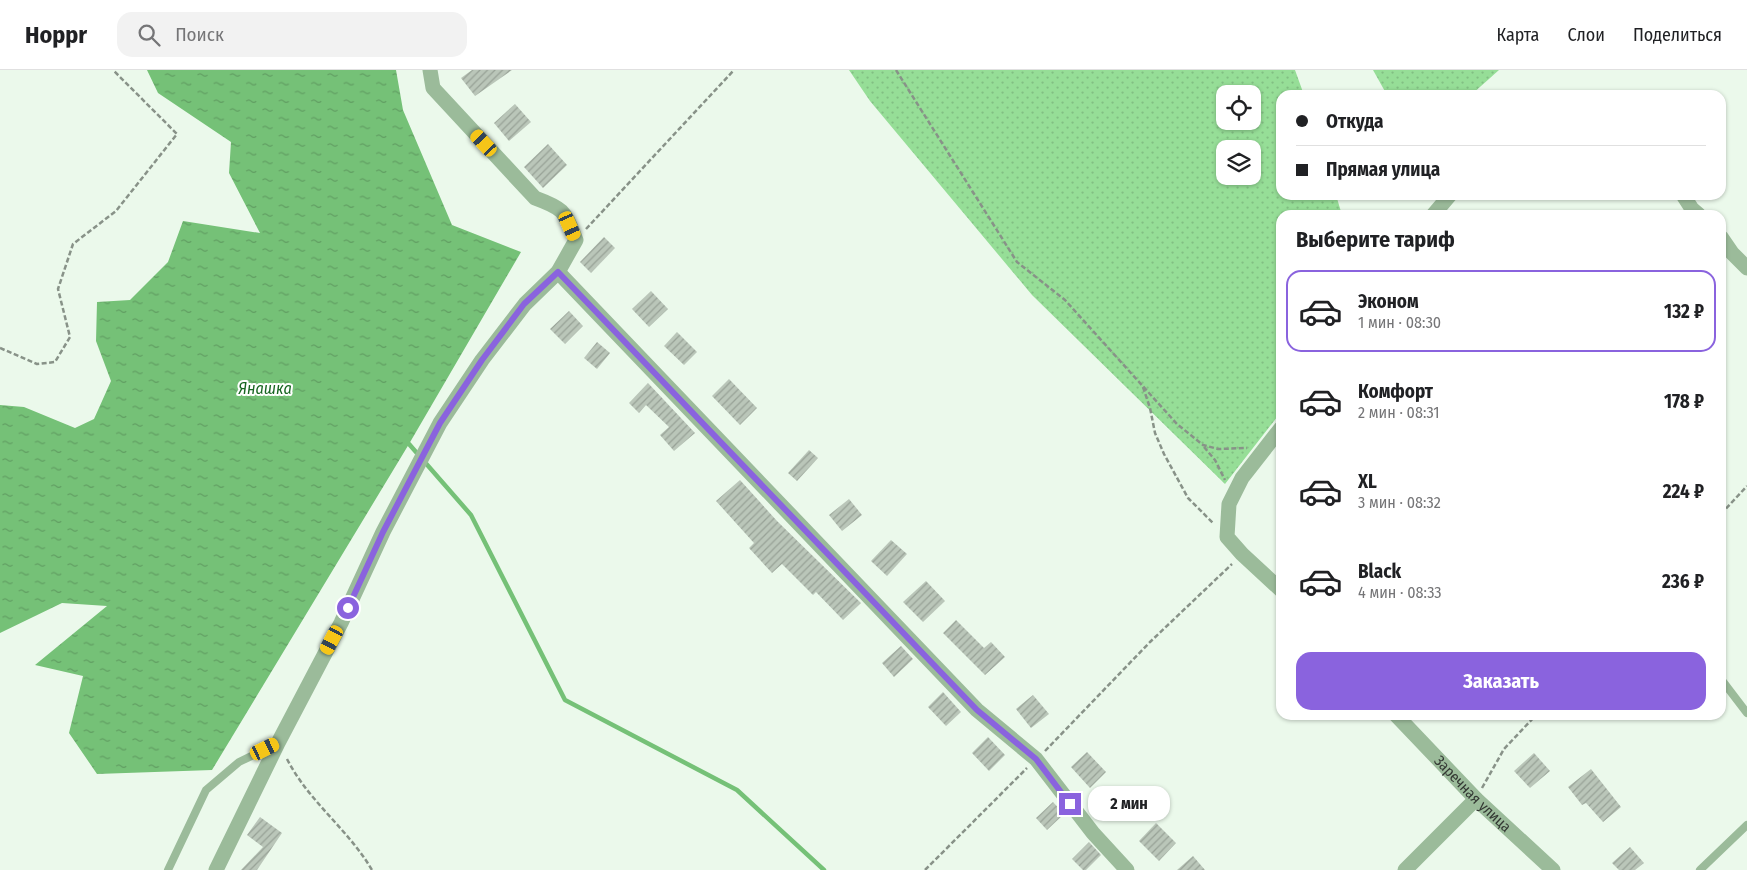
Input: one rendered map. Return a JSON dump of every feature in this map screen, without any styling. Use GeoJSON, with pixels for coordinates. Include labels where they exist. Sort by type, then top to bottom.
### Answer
{"type":"FeatureCollection","features":[{"type":"Feature","properties":{"kind":"street"},"geometry":{"type":"LineString","coordinates":[[216,870],[278,743],[341,623],[383,532],[440,423],[482,360],[524,304],[558,272],[576,240],[564,213],[557,206],[535,198],[433,88],[430,70]]}},
{"type":"Feature","properties":{"kind":"street"},"geometry":{"type":"LineString","coordinates":[[1437,210],[1446,200]]}},
{"type":"Feature","properties":{"kind":"street"},"geometry":{"type":"LineString","coordinates":[[1726,244],[1747,268]]}},
{"type":"Feature","properties":{"kind":"street"},"geometry":{"type":"LineString","coordinates":[[558,272],[977,710],[1036,759],[1093,833],[1127,870]]}},
{"type":"Feature","properties":{"kind":"street"},"geometry":{"type":"LineString","coordinates":[[1276,434],[1242,478],[1230,504],[1227,538],[1276,585]]}},
{"type":"Feature","properties":{"kind":"street","name":"Заречная улица"},"geometry":{"type":"LineString","coordinates":[[1401,720],[1476,799],[1553,870]]}},
{"type":"Feature","properties":{"kind":"street"},"geometry":{"type":"LineString","coordinates":[[1405,870],[1476,799]]}},
{"type":"Feature","properties":{"kind":"lane"},"geometry":{"type":"LineString","coordinates":[[1726,686],[1747,713]]}},
{"type":"Feature","properties":{"kind":"lane"},"geometry":{"type":"LineString","coordinates":[[168,870],[206,790],[239,762],[278,743]]}},
{"type":"Feature","properties":{"kind":"lane"},"geometry":{"type":"LineString","coordinates":[[1700,870],[1747,825]]}},
{"type":"Feature","properties":{"kind":"path"},"geometry":{"type":"LineString","coordinates":[[0,348],[37,364],[55,362],[70,337],[58,289],[73,244],[116,211],[177,134],[113,70]]}},
{"type":"Feature","properties":{"kind":"path"},"geometry":{"type":"LineString","coordinates":[[576,240],[734,70]]}},
{"type":"Feature","properties":{"kind":"path"},"geometry":{"type":"LineString","coordinates":[[896,70],[1017,262],[1065,300],[1177,424],[1203,445],[1215,460],[1224,478],[1230,504]]}},
{"type":"Feature","properties":{"kind":"path"},"geometry":{"type":"LineString","coordinates":[[1142,386],[1150,408],[1155,433],[1184,491],[1188,498],[1227,538]]}},
{"type":"Feature","properties":{"kind":"path"},"geometry":{"type":"LineString","coordinates":[[1203,445],[1218,449],[1249,448]]}},
{"type":"Feature","properties":{"kind":"path"},"geometry":{"type":"LineString","coordinates":[[1726,509],[1747,486]]}},
{"type":"Feature","properties":{"kind":"path"},"geometry":{"type":"LineString","coordinates":[[925,870],[1150,642],[1242,554]]}},
{"type":"Feature","properties":{"kind":"path"},"geometry":{"type":"LineString","coordinates":[[1476,799],[1504,749],[1531,720]]}},
{"type":"Feature","properties":{"kind":"path"},"geometry":{"type":"LineString","coordinates":[[278,743],[304,789],[360,849],[372,870]]}},
{"type":"Feature","properties":{"kind":"shaded area"},"geometry":{"type":"Polygon","coordinates":[[[849,70],[1295,70],[1302,90],[1276,90],[1276,200],[1338,200],[1340,210],[1276,210],[1276,418],[1225,484],[1032,295],[870,101],[849,70]]]}},
{"type":"Feature","properties":{"kind":"shaded area"},"geometry":{"type":"Polygon","coordinates":[[[1373,70],[1499,70],[1477,90],[1384,90],[1373,70]]]}},
{"type":"Feature","properties":{"kind":"water","name":"Янашка"},"geometry":{"type":"Polygon","coordinates":[[[147,70],[396,70],[403,110],[452,225],[521,252],[409,444],[212,770],[97,774],[69,733],[83,676],[35,665],[107,606],[62,603],[0,633],[0,405],[24,407],[75,428],[94,419],[111,381],[96,341],[97,302],[130,300],[168,262],[183,221],[260,233],[229,173],[231,142],[158,93],[147,70]]]}},
{"type":"Feature","properties":{"kind":"building"},"geometry":{"type":"Polygon","coordinates":[[[472,70],[512,70],[475,96],[461,78],[472,70]]]}},
{"type":"Feature","properties":{"kind":"building"},"geometry":{"type":"Polygon","coordinates":[[[515,104],[531,122],[509,141],[494,123],[515,104]]]}},
{"type":"Feature","properties":{"kind":"building"},"geometry":{"type":"Polygon","coordinates":[[[548,144],[567,165],[543,188],[524,167],[548,144]]]}},
{"type":"Feature","properties":{"kind":"building"},"geometry":{"type":"Polygon","coordinates":[[[604,237],[615,248],[591,273],[580,262],[604,237]]]}},
{"type":"Feature","properties":{"kind":"building"},"geometry":{"type":"Polygon","coordinates":[[[651,291],[668,309],[649,327],[632,309],[651,291]]]}},
{"type":"Feature","properties":{"kind":"building"},"geometry":{"type":"Polygon","coordinates":[[[569,311],[583,326],[565,344],[550,329],[569,311]]]}},
{"type":"Feature","properties":{"kind":"building"},"geometry":{"type":"Polygon","coordinates":[[[677,332],[697,352],[684,365],[664,346],[677,332]]]}},
{"type":"Feature","properties":{"kind":"building"},"geometry":{"type":"Polygon","coordinates":[[[597,342],[610,353],[597,369],[584,358],[597,342]]]}},
{"type":"Feature","properties":{"kind":"building"},"geometry":{"type":"Polygon","coordinates":[[[729,379],[757,408],[740,425],[712,396],[729,379]]]}},
{"type":"Feature","properties":{"kind":"building"},"geometry":{"type":"Polygon","coordinates":[[[648,383],[695,433],[674,451],[660,435],[669,427],[646,405],[639,413],[629,403],[648,383]]]}},
{"type":"Feature","properties":{"kind":"building"},"geometry":{"type":"Polygon","coordinates":[[[809,450],[818,458],[797,481],[788,473],[809,450]]]}},
{"type":"Feature","properties":{"kind":"building"},"geometry":{"type":"Polygon","coordinates":[[[740,480],[777,521],[861,603],[843,620],[816,592],[813,595],[782,564],[772,573],[749,548],[754,543],[716,501],[740,480]]]}},
{"type":"Feature","properties":{"kind":"building"},"geometry":{"type":"Polygon","coordinates":[[[849,499],[862,515],[842,531],[829,515],[849,499]]]}},
{"type":"Feature","properties":{"kind":"building"},"geometry":{"type":"Polygon","coordinates":[[[891,540],[907,554],[887,576],[871,561],[891,540]]]}},
{"type":"Feature","properties":{"kind":"building"},"geometry":{"type":"Polygon","coordinates":[[[926,581],[945,601],[923,622],[903,602],[926,581]]]}},
{"type":"Feature","properties":{"kind":"building"},"geometry":{"type":"Polygon","coordinates":[[[956,620],[984,648],[991,642],[1005,657],[985,675],[943,633],[956,620]]]}},
{"type":"Feature","properties":{"kind":"building"},"geometry":{"type":"Polygon","coordinates":[[[901,646],[913,659],[894,677],[882,663],[901,646]]]}},
{"type":"Feature","properties":{"kind":"building"},"geometry":{"type":"Polygon","coordinates":[[[943,692],[961,712],[946,726],[928,707],[943,692]]]}},
{"type":"Feature","properties":{"kind":"building"},"geometry":{"type":"Polygon","coordinates":[[[1033,695],[1049,714],[1031,728],[1016,709],[1033,695]]]}},
{"type":"Feature","properties":{"kind":"building"},"geometry":{"type":"Polygon","coordinates":[[[988,737],[1005,755],[989,771],[972,753],[988,737]]]}},
{"type":"Feature","properties":{"kind":"building"},"geometry":{"type":"Polygon","coordinates":[[[1087,752],[1106,772],[1090,788],[1071,767],[1087,752]]]}},
{"type":"Feature","properties":{"kind":"building"},"geometry":{"type":"Polygon","coordinates":[[[1534,753],[1550,771],[1530,788],[1514,771],[1534,753]]]}},
{"type":"Feature","properties":{"kind":"building"},"geometry":{"type":"Polygon","coordinates":[[[1591,769],[1621,807],[1603,822],[1586,803],[1582,805],[1568,787],[1591,769]]]}},
{"type":"Feature","properties":{"kind":"building"},"geometry":{"type":"Polygon","coordinates":[[[1122,786],[1136,801],[1118,818],[1104,803],[1122,786]]]}},
{"type":"Feature","properties":{"kind":"building"},"geometry":{"type":"Polygon","coordinates":[[[1053,802],[1064,814],[1047,830],[1036,818],[1053,802]]]}},
{"type":"Feature","properties":{"kind":"building"},"geometry":{"type":"Polygon","coordinates":[[[260,817],[282,833],[257,870],[241,870],[263,847],[247,835],[260,817]]]}},
{"type":"Feature","properties":{"kind":"building"},"geometry":{"type":"Polygon","coordinates":[[[1156,823],[1176,843],[1159,861],[1139,841],[1156,823]]]}},
{"type":"Feature","properties":{"kind":"building"},"geometry":{"type":"Polygon","coordinates":[[[1089,842],[1101,855],[1086,870],[1083,870],[1072,859],[1089,842]]]}},
{"type":"Feature","properties":{"kind":"building"},"geometry":{"type":"Polygon","coordinates":[[[1630,847],[1644,863],[1635,870],[1619,870],[1612,863],[1630,847]]]}},
{"type":"Feature","properties":{"kind":"building"},"geometry":{"type":"Polygon","coordinates":[[[1193,856],[1205,870],[1177,870],[1193,856]]]}},
{"type":"Feature","properties":{"kind":"waterway"},"geometry":{"type":"LineString","coordinates":[[409,444],[471,515],[565,700],[737,790],[824,870]]}},
{"type":"Feature","properties":{"kind":"route"},"geometry":{"type":"LineString","coordinates":[[348,608],[383,532],[440,423],[482,360],[524,304],[558,272],[977,710],[1036,759],[1070,804]]}}]}
